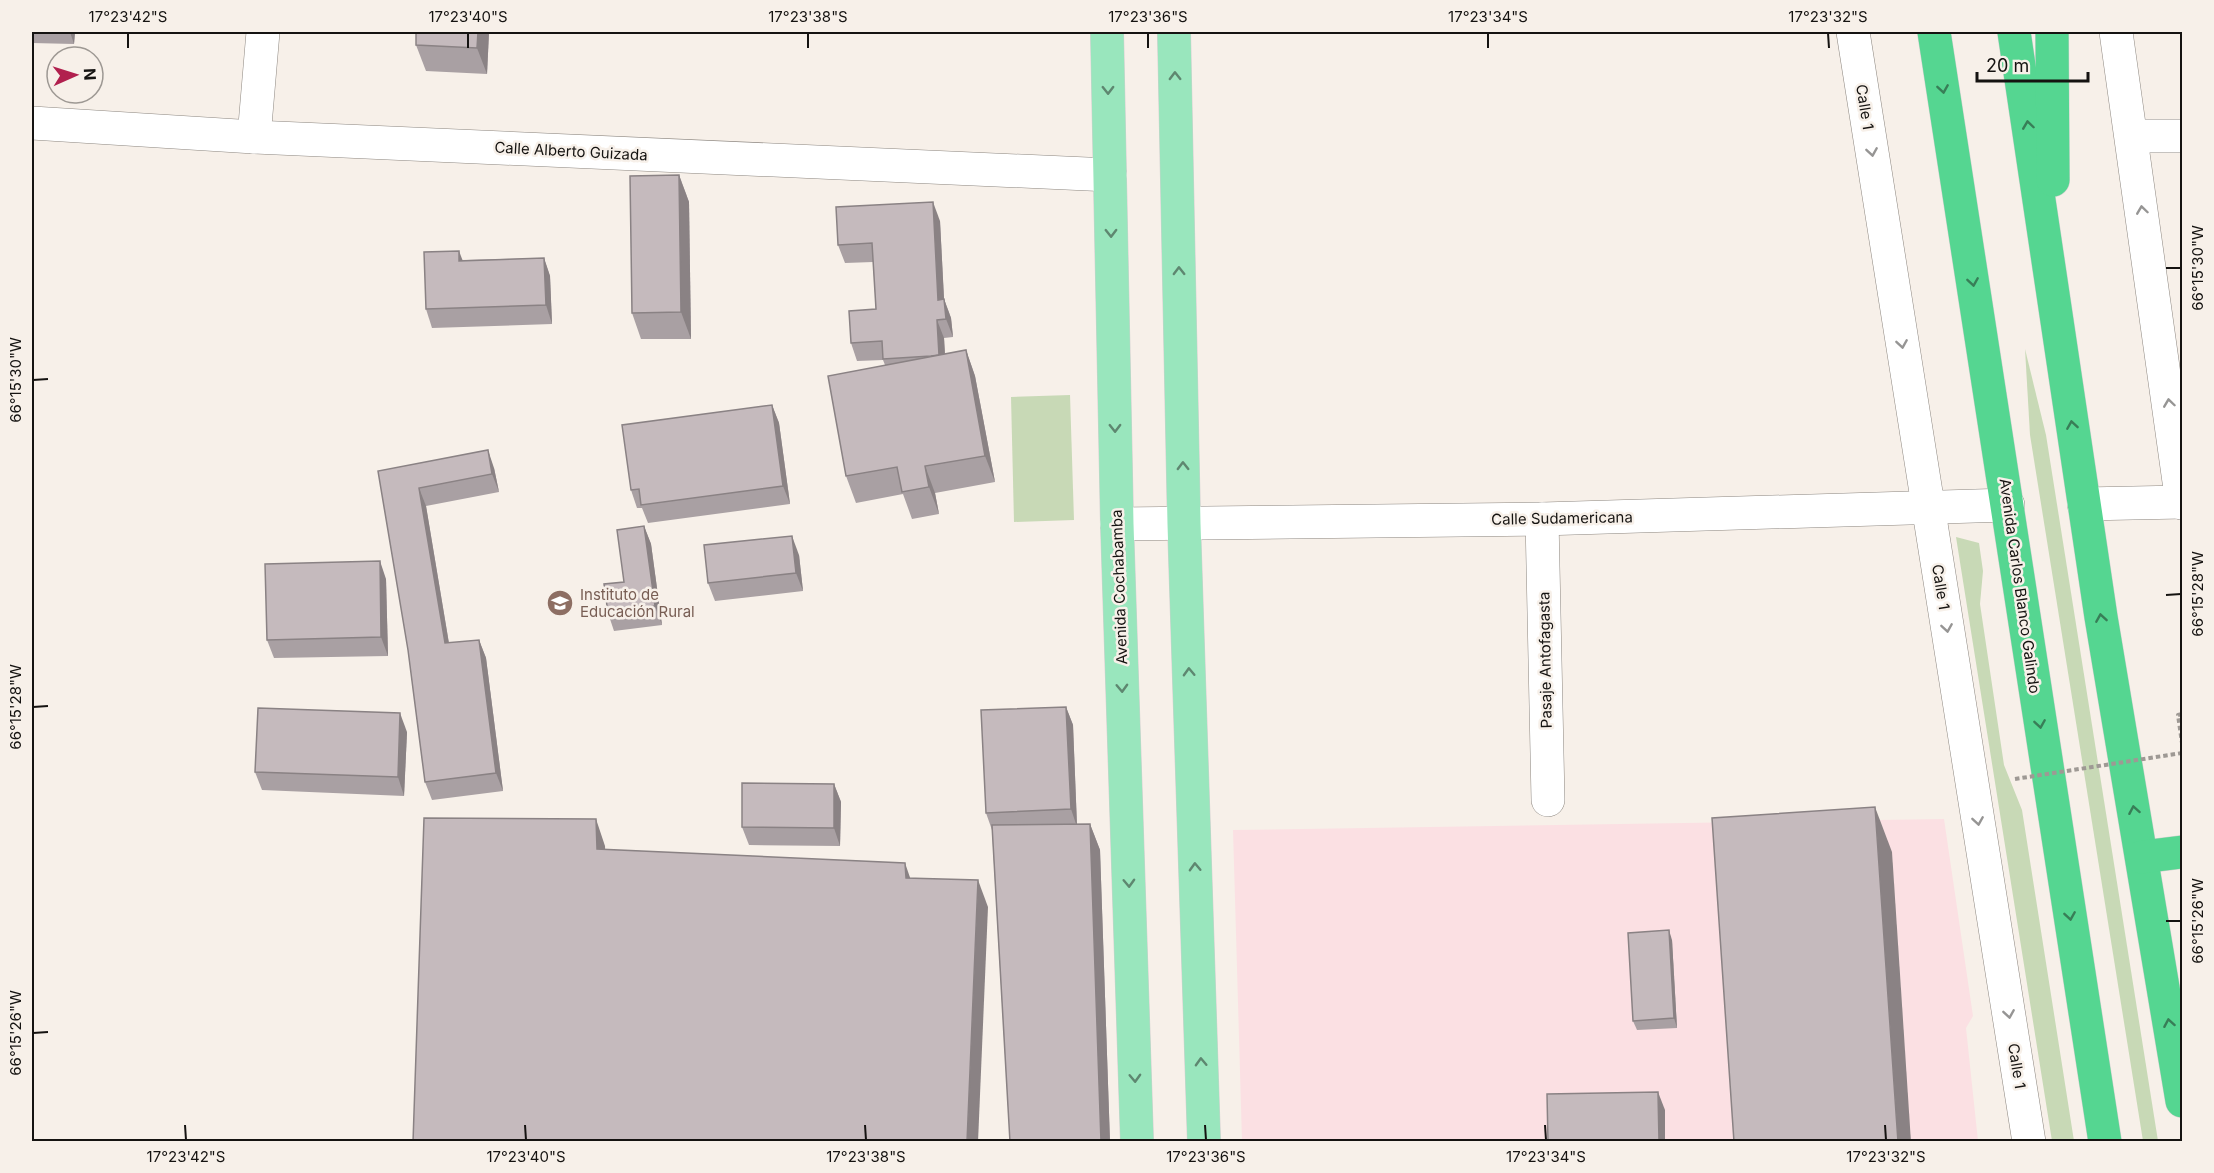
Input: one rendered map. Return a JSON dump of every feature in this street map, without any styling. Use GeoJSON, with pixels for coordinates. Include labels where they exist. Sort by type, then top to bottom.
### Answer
{"type":"FeatureCollection","features":[{"type":"Feature","properties":{"kind":"highway","name":"Avenida Carlos Blanco Galindo"},"geometry":{"type":"LineString","coordinates":[[1934,32],[2105,1142]]}},
{"type":"Feature","properties":{"kind":"highway"},"geometry":{"type":"LineString","coordinates":[[2014,32],[2084,504],[2182,1101]]}},
{"type":"Feature","properties":{"kind":"highway"},"geometry":{"type":"LineString","coordinates":[[2052,32],[2054,308]]}},
{"type":"Feature","properties":{"kind":"highway"},"geometry":{"type":"LineString","coordinates":[[2142,857],[2182,852]]}},
{"type":"Feature","properties":{"kind":"main road","name":"Avenida Cochabamba"},"geometry":{"type":"LineString","coordinates":[[1107,32],[1117,525],[1137,1142]]}},
{"type":"Feature","properties":{"kind":"main road"},"geometry":{"type":"LineString","coordinates":[[1174,32],[1184,525],[1204,1142]]}},
{"type":"Feature","properties":{"kind":"street"},"geometry":{"type":"LineString","coordinates":[[254,137],[263,32]]}},
{"type":"Feature","properties":{"kind":"street","name":"Calle 1"},"geometry":{"type":"LineString","coordinates":[[1853,32],[2029,1142]]}},
{"type":"Feature","properties":{"kind":"street"},"geometry":{"type":"LineString","coordinates":[[2084,504],[2182,502],[2116,32]]}},
{"type":"Feature","properties":{"kind":"street","name":"Calle Alberto Guizada"},"geometry":{"type":"LineString","coordinates":[[32,123],[254,137],[1110,175]]}},
{"type":"Feature","properties":{"kind":"street"},"geometry":{"type":"LineString","coordinates":[[2132,136],[2182,136]]}},
{"type":"Feature","properties":{"kind":"street","name":"Calle Sudamericana"},"geometry":{"type":"LineString","coordinates":[[1117,525],[1542,519],[2008,505]]}},
{"type":"Feature","properties":{"kind":"street","name":"Pasaje Antofagasta"},"geometry":{"type":"LineString","coordinates":[[1542,519],[1548,800]]}},
{"type":"Feature","properties":{"kind":"path"},"geometry":{"type":"LineString","coordinates":[[2182,714],[2178,714],[2182,743]]}},
{"type":"Feature","properties":{"kind":"path"},"geometry":{"type":"LineString","coordinates":[[2015,779],[2182,753]]}},
{"type":"Feature","properties":{"kind":"shaded area"},"geometry":{"type":"Polygon","coordinates":[[[1944,819],[1973,1016],[1966,1028],[1978,1141],[1242,1141],[1233,830],[1944,819]]]}},
{"type":"Feature","properties":{"kind":"green space"},"geometry":{"type":"Polygon","coordinates":[[[2025,349],[2046,435],[2158,1141],[2143,1141],[2030,435],[2025,349]]]}},
{"type":"Feature","properties":{"kind":"green space"},"geometry":{"type":"Polygon","coordinates":[[[1070,395],[1074,520],[1014,522],[1011,397],[1070,395]]]}},
{"type":"Feature","properties":{"kind":"green space"},"geometry":{"type":"Polygon","coordinates":[[[1956,537],[1979,543],[1983,571],[1980,604],[2004,765],[2022,810],[2074,1141],[2052,1141],[1956,537]]]}},
{"type":"Feature","properties":{"kind":"building"},"geometry":{"type":"Polygon","coordinates":[[[416,32],[478,32],[477,48],[416,45],[416,32]]]}},
{"type":"Feature","properties":{"kind":"building"},"geometry":{"type":"Polygon","coordinates":[[[679,175],[681,312],[632,313],[630,176],[679,175]]]}},
{"type":"Feature","properties":{"kind":"building"},"geometry":{"type":"Polygon","coordinates":[[[933,202],[938,300],[944,299],[946,319],[937,320],[939,355],[883,359],[882,341],[851,343],[849,311],[876,309],[872,243],[838,245],[836,207],[933,202]]]}},
{"type":"Feature","properties":{"kind":"building"},"geometry":{"type":"Polygon","coordinates":[[[459,251],[459,261],[544,258],[546,305],[426,309],[424,252],[459,251]]]}},
{"type":"Feature","properties":{"kind":"building"},"geometry":{"type":"Polygon","coordinates":[[[966,350],[985,456],[925,466],[929,487],[902,492],[897,467],[846,476],[828,376],[966,350]]]}},
{"type":"Feature","properties":{"kind":"building"},"geometry":{"type":"Polygon","coordinates":[[[772,405],[783,486],[641,505],[639,489],[631,490],[622,425],[772,405]]]}},
{"type":"Feature","properties":{"kind":"building"},"geometry":{"type":"Polygon","coordinates":[[[488,450],[492,474],[419,488],[445,643],[479,640],[496,773],[425,782],[408,650],[378,471],[488,450]]]}},
{"type":"Feature","properties":{"kind":"building"},"geometry":{"type":"Polygon","coordinates":[[[644,526],[655,606],[608,613],[604,584],[624,582],[617,530],[644,526]]]}},
{"type":"Feature","properties":{"kind":"building"},"geometry":{"type":"Polygon","coordinates":[[[792,536],[796,573],[708,583],[704,545],[792,536]]]}},
{"type":"Feature","properties":{"kind":"building"},"geometry":{"type":"Polygon","coordinates":[[[380,561],[381,637],[267,640],[265,564],[380,561]]]}},
{"type":"Feature","properties":{"kind":"building"},"geometry":{"type":"Polygon","coordinates":[[[1066,707],[1071,809],[986,813],[981,710],[1066,707]]]}},
{"type":"Feature","properties":{"kind":"building"},"geometry":{"type":"Polygon","coordinates":[[[258,708],[400,713],[398,777],[255,772],[258,708]]]}},
{"type":"Feature","properties":{"kind":"building"},"geometry":{"type":"Polygon","coordinates":[[[742,783],[834,784],[834,828],[742,827],[742,783]]]}},
{"type":"Feature","properties":{"kind":"building"},"geometry":{"type":"Polygon","coordinates":[[[1875,807],[1898,1142],[1734,1142],[1712,818],[1875,807]]]}},
{"type":"Feature","properties":{"kind":"building"},"geometry":{"type":"Polygon","coordinates":[[[424,818],[596,819],[597,849],[905,863],[906,878],[978,880],[967,1142],[413,1142],[424,818]]]}},
{"type":"Feature","properties":{"kind":"building"},"geometry":{"type":"Polygon","coordinates":[[[1090,824],[1101,1142],[1010,1142],[992,825],[1090,824]]]}},
{"type":"Feature","properties":{"kind":"building"},"geometry":{"type":"Polygon","coordinates":[[[1669,930],[1674,1018],[1633,1021],[1628,933],[1669,930]]]}},
{"type":"Feature","properties":{"kind":"building"},"geometry":{"type":"Polygon","coordinates":[[[1658,1092],[1659,1142],[1548,1142],[1547,1094],[1658,1092]]]}},
{"type":"Feature","properties":{"kind":"place","name":"Instituto de Educación Rural"},"geometry":{"type":"Point","coordinates":[560,603]}}]}
